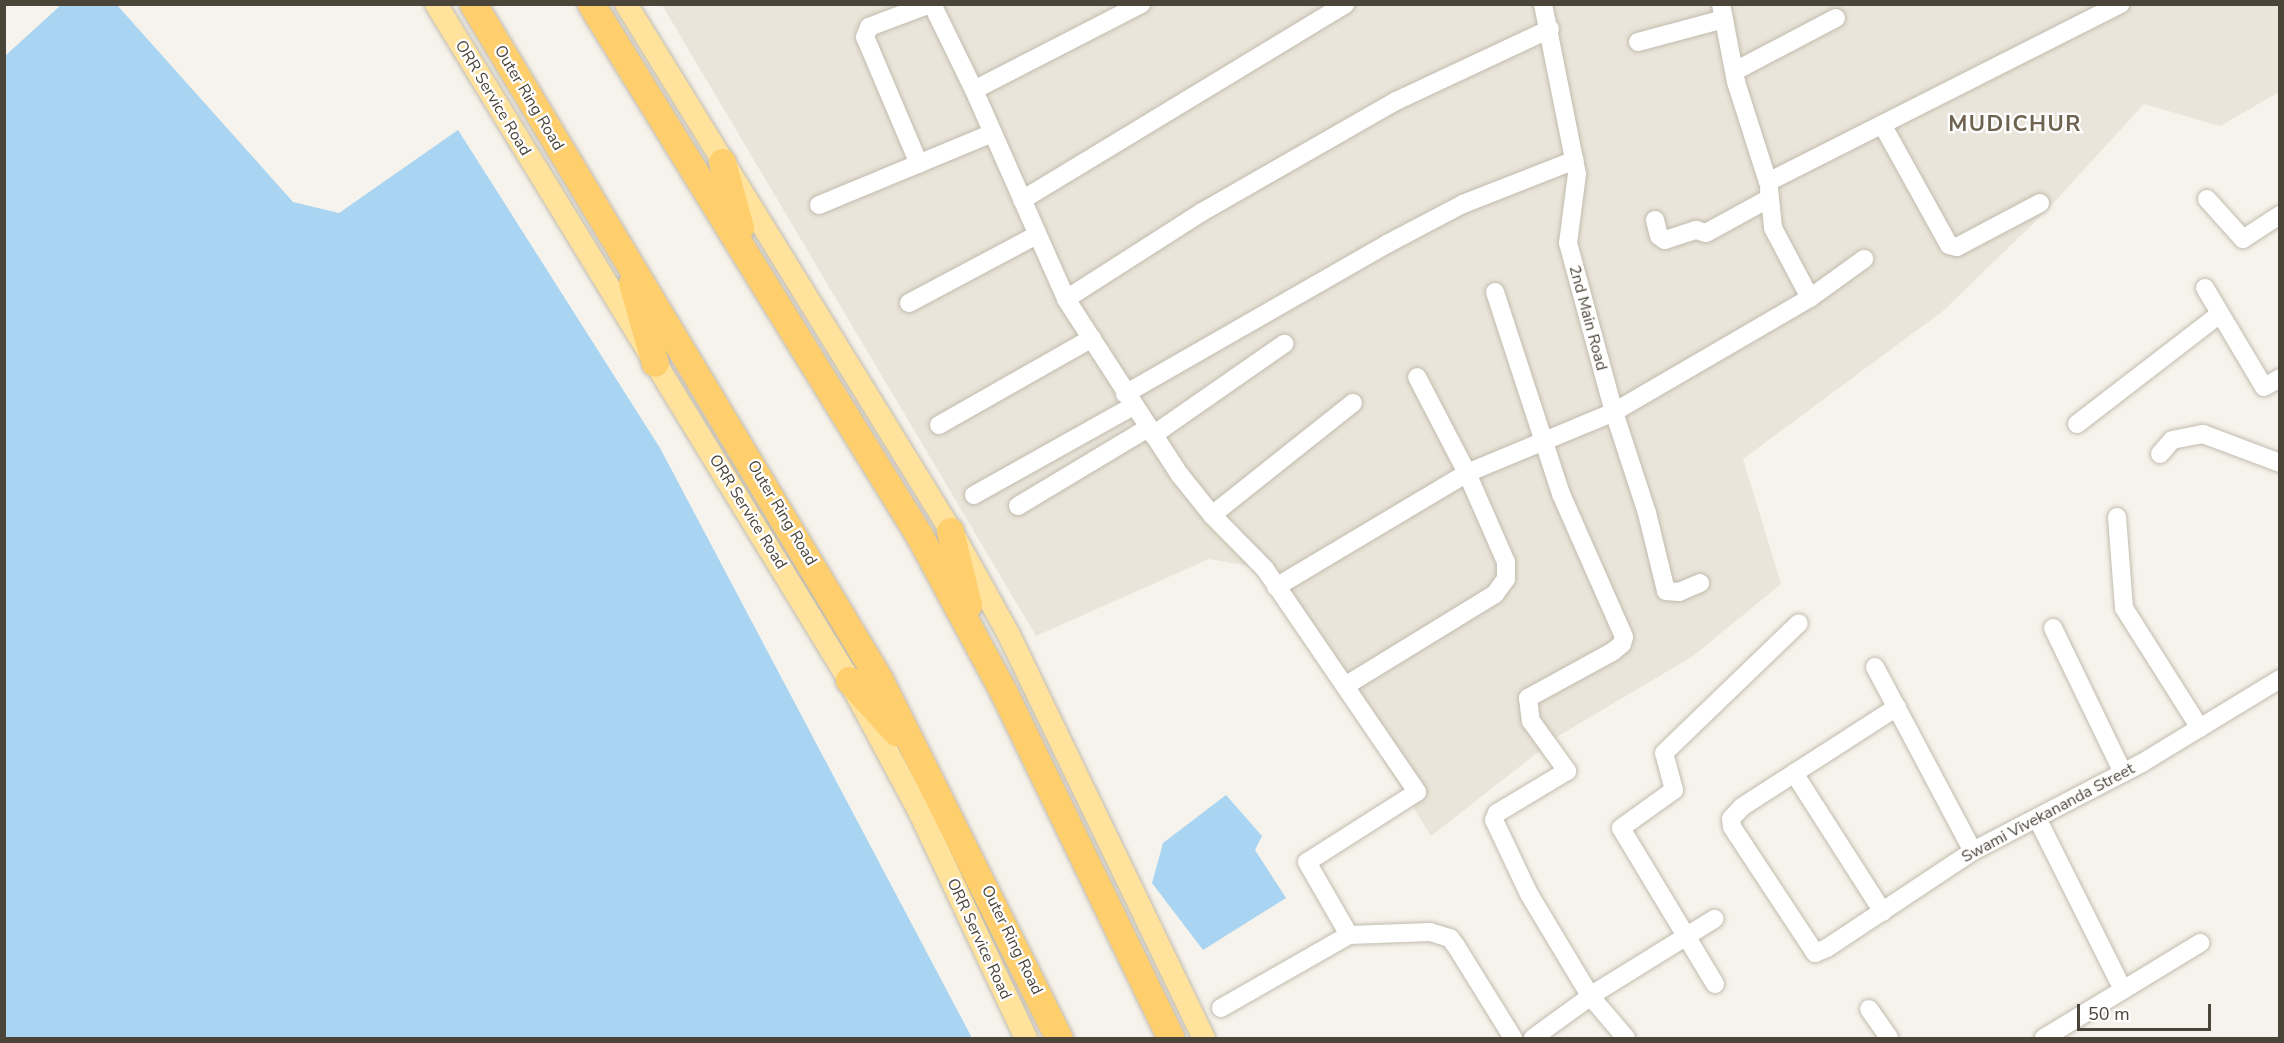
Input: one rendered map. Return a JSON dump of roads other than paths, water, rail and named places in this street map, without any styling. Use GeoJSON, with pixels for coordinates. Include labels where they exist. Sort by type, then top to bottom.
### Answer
{"type":"FeatureCollection","features":[{"type":"Feature","properties":{"kind":"highway","name":"Outer Ring Road"},"geometry":{"type":"LineString","coordinates":[[473,4],[827,588],[923,762],[1059,1038]]}},
{"type":"Feature","properties":{"kind":"highway"},"geometry":{"type":"LineString","coordinates":[[591,4],[918,535],[976,642],[1172,1038]]}},
{"type":"Feature","properties":{"kind":"highway"},"geometry":{"type":"LineString","coordinates":[[722,162],[747,255]]}},
{"type":"Feature","properties":{"kind":"highway"},"geometry":{"type":"LineString","coordinates":[[621,248],[655,363]]}},
{"type":"Feature","properties":{"kind":"highway"},"geometry":{"type":"LineString","coordinates":[[950,531],[976,642]]}},
{"type":"Feature","properties":{"kind":"highway"},"geometry":{"type":"LineString","coordinates":[[849,680],[923,762]]}},
{"type":"Feature","properties":{"kind":"main road","name":"ORR Service Road"},"geometry":{"type":"LineString","coordinates":[[436,4],[849,680],[920,813],[1026,1038]]}},
{"type":"Feature","properties":{"kind":"main road"},"geometry":{"type":"LineString","coordinates":[[626,4],[950,531],[1062,739],[1204,1038]]}},
{"type":"Feature","properties":{"kind":"street"},"geometry":{"type":"LineString","coordinates":[[919,164],[865,38],[869,27],[931,4],[974,90],[1066,299],[1151,431],[1212,515],[1265,569],[1417,792],[1307,862],[1349,935]]}},
{"type":"Feature","properties":{"kind":"street"},"geometry":{"type":"LineString","coordinates":[[974,90],[1140,4]]}},
{"type":"Feature","properties":{"kind":"street"},"geometry":{"type":"LineString","coordinates":[[1022,200],[1345,4]]}},
{"type":"Feature","properties":{"kind":"street","name":"2nd Main Road"},"geometry":{"type":"LineString","coordinates":[[1543,4],[1550,29],[1575,160],[1568,243],[1614,412],[1647,513],[1666,591],[1679,592],[1700,583]]}},
{"type":"Feature","properties":{"kind":"street"},"geometry":{"type":"LineString","coordinates":[[1655,220],[1659,236],[1665,240],[1696,230],[1706,233],[1769,190],[1883,126],[2121,4]]}},
{"type":"Feature","properties":{"kind":"street"},"geometry":{"type":"LineString","coordinates":[[1638,42],[1722,12],[1735,71],[1769,190],[1773,228],[1810,298]]}},
{"type":"Feature","properties":{"kind":"street"},"geometry":{"type":"LineString","coordinates":[[1735,71],[1836,18]]}},
{"type":"Feature","properties":{"kind":"street"},"geometry":{"type":"LineString","coordinates":[[1066,299],[1202,212],[1396,101],[1550,29]]}},
{"type":"Feature","properties":{"kind":"street"},"geometry":{"type":"LineString","coordinates":[[1883,126],[1948,245],[1957,246],[2040,203]]}},
{"type":"Feature","properties":{"kind":"street"},"geometry":{"type":"LineString","coordinates":[[819,205],[993,133]]}},
{"type":"Feature","properties":{"kind":"street"},"geometry":{"type":"LineString","coordinates":[[974,495],[1396,238],[1463,204],[1575,160]]}},
{"type":"Feature","properties":{"kind":"street"},"geometry":{"type":"LineString","coordinates":[[2206,199],[2243,239],[2280,215]]}},
{"type":"Feature","properties":{"kind":"street"},"geometry":{"type":"LineString","coordinates":[[909,303],[1037,235]]}},
{"type":"Feature","properties":{"kind":"street"},"geometry":{"type":"LineString","coordinates":[[1276,587],[1467,473],[1614,412],[1810,298],[1864,259]]}},
{"type":"Feature","properties":{"kind":"street"},"geometry":{"type":"LineString","coordinates":[[2205,288],[2264,387],[2280,378]]}},
{"type":"Feature","properties":{"kind":"street"},"geometry":{"type":"LineString","coordinates":[[1496,292],[1577,538],[1624,637],[1622,644],[1612,652],[1528,698],[1531,721],[1567,771],[1497,813],[1494,820],[1528,894],[1591,997],[1626,1038]]}},
{"type":"Feature","properties":{"kind":"street"},"geometry":{"type":"LineString","coordinates":[[2077,424],[2220,314]]}},
{"type":"Feature","properties":{"kind":"street"},"geometry":{"type":"LineString","coordinates":[[939,425],[1092,338]]}},
{"type":"Feature","properties":{"kind":"street"},"geometry":{"type":"LineString","coordinates":[[1018,506],[1151,431],[1284,344]]}},
{"type":"Feature","properties":{"kind":"street"},"geometry":{"type":"LineString","coordinates":[[1346,686],[1495,594],[1506,579],[1506,562],[1467,473],[1417,377]]}},
{"type":"Feature","properties":{"kind":"street"},"geometry":{"type":"LineString","coordinates":[[1212,515],[1353,403]]}},
{"type":"Feature","properties":{"kind":"street"},"geometry":{"type":"LineString","coordinates":[[2160,454],[2172,440],[2203,434],[2280,463]]}},
{"type":"Feature","properties":{"kind":"street"},"geometry":{"type":"LineString","coordinates":[[2117,517],[2124,608],[2200,728]]}},
{"type":"Feature","properties":{"kind":"street"},"geometry":{"type":"LineString","coordinates":[[1715,984],[1621,828],[1674,790],[1664,753],[1799,623]]}},
{"type":"Feature","properties":{"kind":"street"},"geometry":{"type":"LineString","coordinates":[[2053,628],[2123,773]]}},
{"type":"Feature","properties":{"kind":"street"},"geometry":{"type":"LineString","coordinates":[[1875,667],[1974,851]]}},
{"type":"Feature","properties":{"kind":"street","name":"Swami Vivekananda Street"},"geometry":{"type":"LineString","coordinates":[[1794,773],[1742,807],[1731,819],[1807,946],[1820,953],[1974,851],[2123,773],[2280,679]]}},
{"type":"Feature","properties":{"kind":"street"},"geometry":{"type":"LineString","coordinates":[[1883,912],[1794,773],[1897,708]]}},
{"type":"Feature","properties":{"kind":"street"},"geometry":{"type":"LineString","coordinates":[[2037,818],[2123,990]]}},
{"type":"Feature","properties":{"kind":"street"},"geometry":{"type":"LineString","coordinates":[[1533,1038],[1591,997],[1714,919]]}},
{"type":"Feature","properties":{"kind":"street"},"geometry":{"type":"LineString","coordinates":[[1221,1008],[1349,935],[1430,932],[1450,939],[1513,1038]]}},
{"type":"Feature","properties":{"kind":"street"},"geometry":{"type":"LineString","coordinates":[[2044,1038],[2199,943]]}},
{"type":"Feature","properties":{"kind":"street"},"geometry":{"type":"LineString","coordinates":[[1869,1009],[1889,1038]]}},
{"type":"Feature","properties":{"kind":"water"},"geometry":{"type":"Polygon","coordinates":[[[62,4],[117,5],[293,202],[339,213],[458,130],[660,448],[972,1038],[5,1038],[5,56],[62,4]]]}},
{"type":"Feature","properties":{"kind":"water"},"geometry":{"type":"Polygon","coordinates":[[[1226,795],[1262,836],[1255,850],[1286,898],[1203,950],[1152,883],[1163,843],[1226,795]]]}},
{"type":"Feature","properties":{"kind":"district","name":"MUDICHUR"},"geometry":{"type":"Point","coordinates":[2015,125]}}]}
